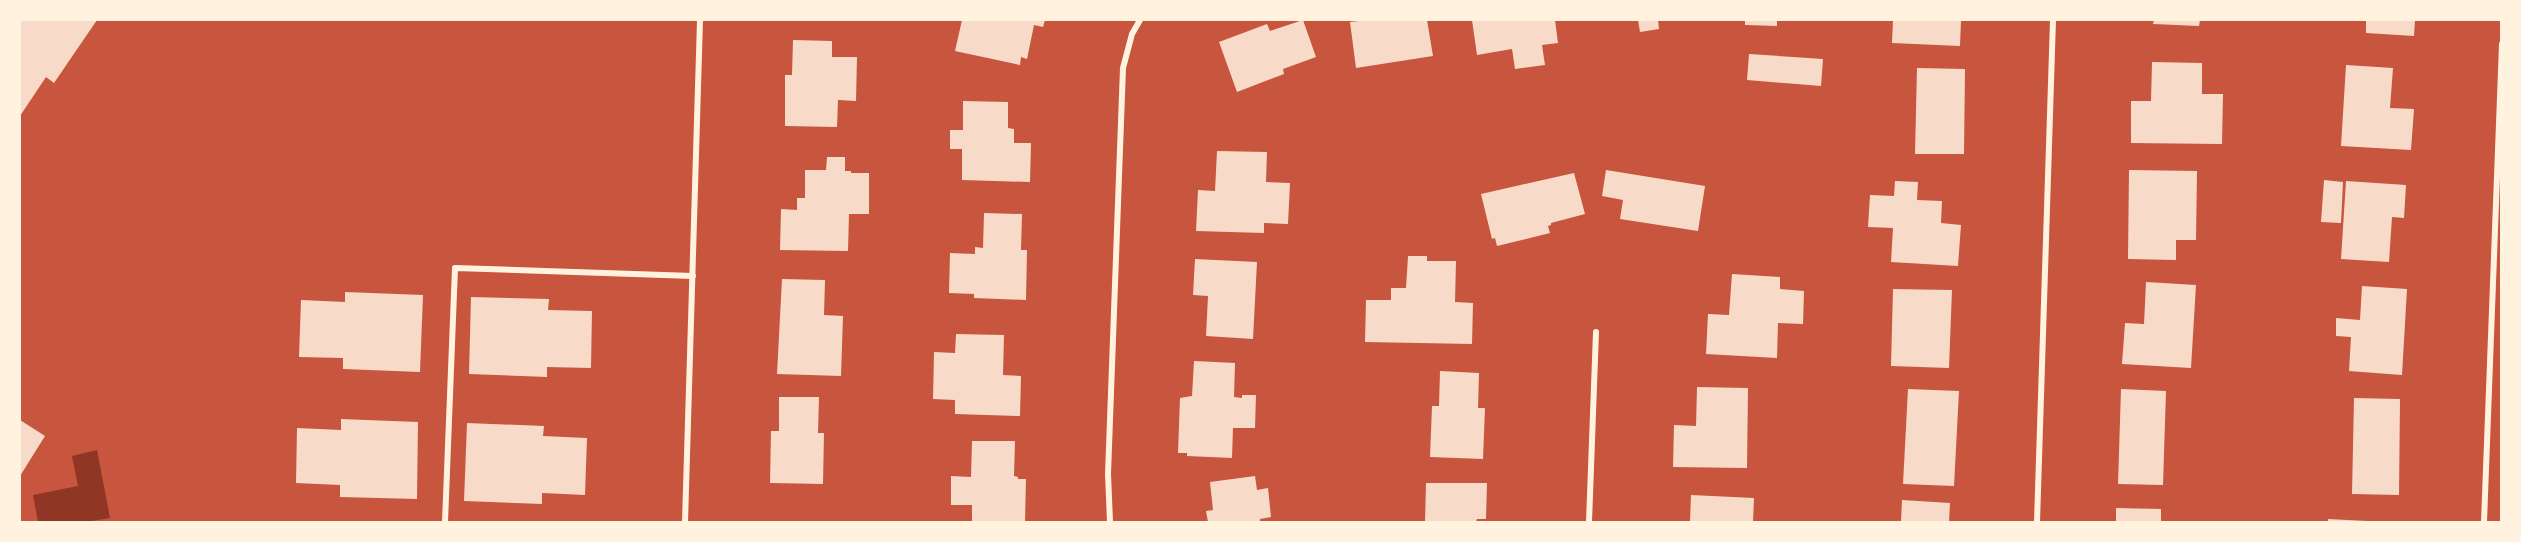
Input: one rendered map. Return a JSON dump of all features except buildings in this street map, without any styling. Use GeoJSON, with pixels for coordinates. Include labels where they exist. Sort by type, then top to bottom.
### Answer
{"type":"FeatureCollection","features":[{"type":"Feature","properties":{"kind":"street"},"geometry":{"type":"LineString","coordinates":[[685,522],[700,20]]}},
{"type":"Feature","properties":{"kind":"street"},"geometry":{"type":"LineString","coordinates":[[1110,522],[1108,474],[1123,68],[1132,34],[1140,20]]}},
{"type":"Feature","properties":{"kind":"street"},"geometry":{"type":"LineString","coordinates":[[2037,522],[2053,20]]}},
{"type":"Feature","properties":{"kind":"street"},"geometry":{"type":"LineString","coordinates":[[2484,522],[2502,44]]}},
{"type":"Feature","properties":{"kind":"street"},"geometry":{"type":"LineString","coordinates":[[445,522],[454,268],[693,276]]}},
{"type":"Feature","properties":{"kind":"street"},"geometry":{"type":"LineString","coordinates":[[1589,522],[1596,332]]}},
{"type":"Feature","properties":{"kind":"shaded area"},"geometry":{"type":"Polygon","coordinates":[[[97,450],[110,518],[86,522],[38,522],[33,495],[78,486],[72,456],[97,450]]]}}]}
